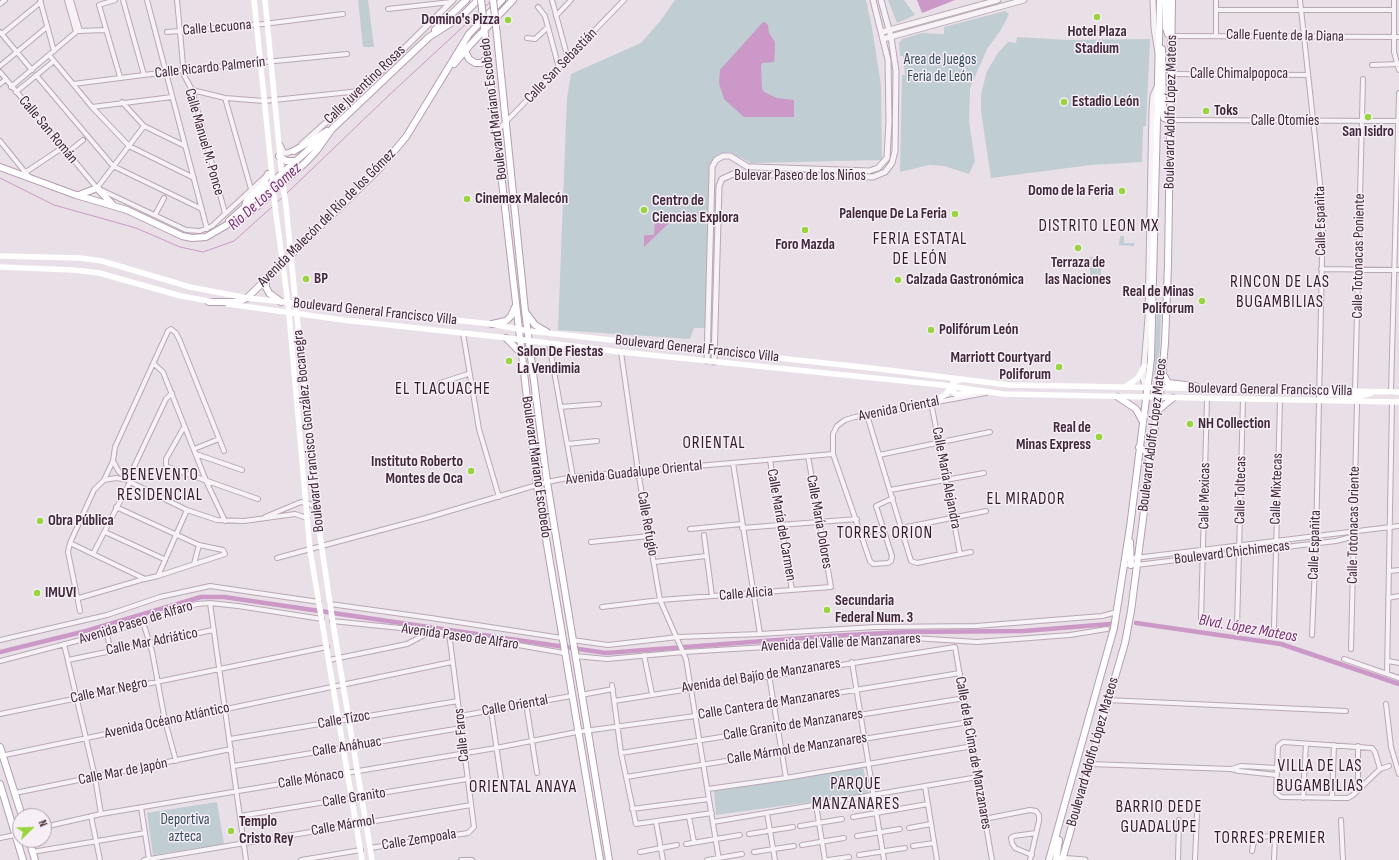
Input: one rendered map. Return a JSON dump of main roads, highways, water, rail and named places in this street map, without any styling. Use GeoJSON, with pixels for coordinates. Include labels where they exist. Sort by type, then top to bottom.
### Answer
{"type":"FeatureCollection","features":[{"type":"Feature","properties":{"kind":"main road","name":"Boulevard Francisco González Bocanegra"},"geometry":{"type":"LineString","coordinates":[[254,0],[276,214],[288,303],[310,550],[362,860]]}},
{"type":"Feature","properties":{"kind":"main road","name":"Boulevard Francisco González Bocanegra"},"geometry":{"type":"LineString","coordinates":[[265,0],[279,156],[299,323],[316,508],[338,658],[372,860]]}},
{"type":"Feature","properties":{"kind":"main road"},"geometry":{"type":"LineString","coordinates":[[217,231],[282,177],[295,161],[332,129],[466,0]]}},
{"type":"Feature","properties":{"kind":"main road"},"geometry":{"type":"LineString","coordinates":[[429,37],[462,16],[478,0]]}},
{"type":"Feature","properties":{"kind":"main road","name":"Boulevard Mariano Escobedo"},"geometry":{"type":"LineString","coordinates":[[481,0],[500,157],[519,340],[537,485],[577,732],[600,860]]}},
{"type":"Feature","properties":{"kind":"main road","name":"Boulevard Mariano Escobedo"},"geometry":{"type":"LineString","coordinates":[[493,0],[525,312],[547,482],[572,642],[609,860]]}},
{"type":"Feature","properties":{"kind":"main road","name":"Avenida Malecón del Río de los Gómez"},"geometry":{"type":"LineString","coordinates":[[247,298],[282,263],[309,239],[388,159],[406,137],[469,34],[502,0]]}},
{"type":"Feature","properties":{"kind":"main road"},"geometry":{"type":"LineString","coordinates":[[437,86],[484,28],[513,0]]}},
{"type":"Feature","properties":{"kind":"main road","name":"Boulevard Adolfo López Mateos"},"geometry":{"type":"LineString","coordinates":[[1059,859],[1125,643],[1131,610],[1134,565],[1131,558],[1128,537],[1146,388],[1151,359],[1160,0]]}},
{"type":"Feature","properties":{"kind":"main road"},"geometry":{"type":"LineString","coordinates":[[1166,0],[1166,28],[1168,34],[1172,36]]}},
{"type":"Feature","properties":{"kind":"main road","name":"Boulevard Adolfo López Mateos"},"geometry":{"type":"LineString","coordinates":[[1049,860],[1111,638],[1117,612],[1124,565],[1131,558],[1150,464],[1161,388],[1168,265],[1172,0]]}},
{"type":"Feature","properties":{"kind":"main road"},"geometry":{"type":"LineString","coordinates":[[497,33],[502,12]]}},
{"type":"Feature","properties":{"kind":"main road"},"geometry":{"type":"LineString","coordinates":[[1158,32],[1163,59],[1163,114],[1164,118],[1170,120]]}},
{"type":"Feature","properties":{"kind":"main road"},"geometry":{"type":"LineString","coordinates":[[470,45],[480,43],[487,51]]}},
{"type":"Feature","properties":{"kind":"main road"},"geometry":{"type":"LineString","coordinates":[[464,51],[469,59],[475,63],[481,63],[488,58]]}},
{"type":"Feature","properties":{"kind":"main road"},"geometry":{"type":"LineString","coordinates":[[294,151],[319,134],[332,129]]}},
{"type":"Feature","properties":{"kind":"main road"},"geometry":{"type":"LineString","coordinates":[[0,166],[30,179],[146,218],[182,236],[200,238],[217,231],[254,209],[317,150],[332,129]]}},
{"type":"Feature","properties":{"kind":"main road"},"geometry":{"type":"LineString","coordinates":[[279,156],[286,161],[295,161]]}},
{"type":"Feature","properties":{"kind":"main road"},"geometry":{"type":"LineString","coordinates":[[500,157],[505,157],[510,161]]}},
{"type":"Feature","properties":{"kind":"main road"},"geometry":{"type":"LineString","coordinates":[[244,209],[246,200],[263,185],[268,174]]}},
{"type":"Feature","properties":{"kind":"main road"},"geometry":{"type":"LineString","coordinates":[[76,195],[84,194],[97,188],[114,206]]}},
{"type":"Feature","properties":{"kind":"main road","name":"Boulevard General Francisco Villa"},"geometry":{"type":"LineString","coordinates":[[0,256],[80,258],[102,261],[190,287],[247,298],[492,324],[528,331],[1009,385],[1399,392]]}},
{"type":"Feature","properties":{"kind":"main road","name":"Boulevard General Francisco Villa"},"geometry":{"type":"LineString","coordinates":[[0,267],[99,272],[181,296],[209,302],[549,344],[952,387],[953,393],[957,395],[978,390],[1003,394],[1399,402]]}},
{"type":"Feature","properties":{"kind":"main road"},"geometry":{"type":"LineString","coordinates":[[266,279],[267,290],[273,297],[281,302]]}},
{"type":"Feature","properties":{"kind":"main road"},"geometry":{"type":"LineString","coordinates":[[209,302],[238,302],[247,298]]}},
{"type":"Feature","properties":{"kind":"main road"},"geometry":{"type":"LineString","coordinates":[[492,324],[504,322],[509,319],[516,304]]}},
{"type":"Feature","properties":{"kind":"main road"},"geometry":{"type":"LineString","coordinates":[[525,312],[535,325],[547,332]]}},
{"type":"Feature","properties":{"kind":"main road"},"geometry":{"type":"LineString","coordinates":[[299,323],[308,315]]}},
{"type":"Feature","properties":{"kind":"main road"},"geometry":{"type":"LineString","coordinates":[[506,338],[521,354]]}},
{"type":"Feature","properties":{"kind":"main road"},"geometry":{"type":"LineString","coordinates":[[1163,363],[1163,376],[1168,383],[1195,386],[1201,389]]}},
{"type":"Feature","properties":{"kind":"main road"},"geometry":{"type":"LineString","coordinates":[[1122,388],[1138,378],[1144,366]]}},
{"type":"Feature","properties":{"kind":"main road"},"geometry":{"type":"LineString","coordinates":[[932,402],[942,397],[952,387],[955,381],[972,380]]}},
{"type":"Feature","properties":{"kind":"main road"},"geometry":{"type":"LineString","coordinates":[[1003,394],[1009,385]]}},
{"type":"Feature","properties":{"kind":"main road"},"geometry":{"type":"LineString","coordinates":[[1319,400],[1326,394],[1361,396],[1376,392]]}},
{"type":"Feature","properties":{"kind":"main road"},"geometry":{"type":"LineString","coordinates":[[1118,397],[1136,409],[1142,421]]}},
{"type":"Feature","properties":{"kind":"main road"},"geometry":{"type":"LineString","coordinates":[[1157,411],[1173,398]]}},
{"type":"Feature","properties":{"kind":"main road"},"geometry":{"type":"LineString","coordinates":[[1139,447],[1147,452],[1150,464]]}},
{"type":"Feature","properties":{"kind":"main road"},"geometry":{"type":"LineString","coordinates":[[0,747],[1,756],[20,808]]}},
{"type":"Feature","properties":{"kind":"main road"},"geometry":{"type":"LineString","coordinates":[[0,784],[2,796],[23,860]]}},
{"type":"Feature","properties":{"kind":"main road"},"geometry":{"type":"LineString","coordinates":[[1059,859],[1061,831],[1060,823]]}},
{"type":"Feature","properties":{"kind":"main road"},"geometry":{"type":"LineString","coordinates":[[31,848],[35,860]]}},
{"type":"Feature","properties":{"kind":"waterway","name":"Rio De Los Gomez"},"geometry":{"type":"LineString","coordinates":[[484,8],[490,2]]}},
{"type":"Feature","properties":{"kind":"waterway","name":"Rio De Los Gomez"},"geometry":{"type":"LineString","coordinates":[[286,194],[386,98],[480,11]]}},
{"type":"Feature","properties":{"kind":"waterway","name":"Rio De Los Gomez"},"geometry":{"type":"LineString","coordinates":[[0,178],[54,205],[136,228],[180,247],[203,252],[234,241],[272,207]]}},
{"type":"Feature","properties":{"kind":"waterway","name":"Rio De Los Gomez"},"geometry":{"type":"LineString","coordinates":[[277,202],[282,198]]}},
{"type":"Feature","properties":{"kind":"waterway"},"geometry":{"type":"LineString","coordinates":[[0,652],[86,631],[201,597],[224,597],[606,653],[830,636],[906,632],[1024,631],[1110,624]]}},
{"type":"Feature","properties":{"kind":"waterway","name":"Blvd. López Mateos"},"geometry":{"type":"LineString","coordinates":[[1136,623],[1281,644],[1399,684]]}},
{"type":"Feature","properties":{"kind":"place","name":"Hotel Plaza Stadium"},"geometry":{"type":"Point","coordinates":[1097,17]}},
{"type":"Feature","properties":{"kind":"place","name":"Domino's Pizza"},"geometry":{"type":"Point","coordinates":[508,20]}},
{"type":"Feature","properties":{"kind":"place","name":"Estadio León"},"geometry":{"type":"Point","coordinates":[1064,102]}},
{"type":"Feature","properties":{"kind":"place","name":"Toks"},"geometry":{"type":"Point","coordinates":[1206,111]}},
{"type":"Feature","properties":{"kind":"place","name":"San Isidro"},"geometry":{"type":"Point","coordinates":[1368,117]}},
{"type":"Feature","properties":{"kind":"place","name":"Domo de la Feria"},"geometry":{"type":"Point","coordinates":[1122,191]}},
{"type":"Feature","properties":{"kind":"place","name":"Cinemex Malecón"},"geometry":{"type":"Point","coordinates":[467,199]}},
{"type":"Feature","properties":{"kind":"place","name":"Centro de Ciencias Explora"},"geometry":{"type":"Point","coordinates":[644,210]}},
{"type":"Feature","properties":{"kind":"place","name":"Palenque De La Feria"},"geometry":{"type":"Point","coordinates":[955,214]}},
{"type":"Feature","properties":{"kind":"place","name":"Foro Mazda"},"geometry":{"type":"Point","coordinates":[805,230]}},
{"type":"Feature","properties":{"kind":"place","name":"Terraza de las Naciones"},"geometry":{"type":"Point","coordinates":[1078,248]}},
{"type":"Feature","properties":{"kind":"place","name":"BP"},"geometry":{"type":"Point","coordinates":[306,279]}},
{"type":"Feature","properties":{"kind":"place","name":"Calzada Gastronómica"},"geometry":{"type":"Point","coordinates":[898,280]}},
{"type":"Feature","properties":{"kind":"place","name":"Real de Minas Poliforum"},"geometry":{"type":"Point","coordinates":[1202,301]}},
{"type":"Feature","properties":{"kind":"place","name":"Polifórum León"},"geometry":{"type":"Point","coordinates":[931,330]}},
{"type":"Feature","properties":{"kind":"place","name":"Salon De Fiestas La Vendimia"},"geometry":{"type":"Point","coordinates":[509,361]}},
{"type":"Feature","properties":{"kind":"place","name":"Marriott Courtyard Poliforum"},"geometry":{"type":"Point","coordinates":[1059,367]}},
{"type":"Feature","properties":{"kind":"place","name":"NH Collection"},"geometry":{"type":"Point","coordinates":[1190,424]}},
{"type":"Feature","properties":{"kind":"place","name":"Real de Minas Express"},"geometry":{"type":"Point","coordinates":[1099,437]}},
{"type":"Feature","properties":{"kind":"place","name":"Instituto Roberto Montes de Oca"},"geometry":{"type":"Point","coordinates":[471,471]}},
{"type":"Feature","properties":{"kind":"place","name":"Obra Pública"},"geometry":{"type":"Point","coordinates":[40,521]}},
{"type":"Feature","properties":{"kind":"place","name":"IMUVI"},"geometry":{"type":"Point","coordinates":[37,593]}},
{"type":"Feature","properties":{"kind":"place","name":"Secundaria Federal Num. 3"},"geometry":{"type":"Point","coordinates":[827,610]}},
{"type":"Feature","properties":{"kind":"place","name":"Templo Cristo Rey"},"geometry":{"type":"Point","coordinates":[231,831]}},
{"type":"Feature","properties":{"kind":"district","name":"DISTRITO LEON MX"},"geometry":{"type":"Point","coordinates":[1099,227]}},
{"type":"Feature","properties":{"kind":"district","name":"FERIA ESTATAL DE LEÓN"},"geometry":{"type":"Point","coordinates":[920,250]}},
{"type":"Feature","properties":{"kind":"district","name":"RINCON DE LAS BUGAMBILIAS"},"geometry":{"type":"Point","coordinates":[1280,293]}},
{"type":"Feature","properties":{"kind":"district","name":"EL TLACUACHE"},"geometry":{"type":"Point","coordinates":[443,390]}},
{"type":"Feature","properties":{"kind":"district","name":"ORIENTAL"},"geometry":{"type":"Point","coordinates":[714,444]}},
{"type":"Feature","properties":{"kind":"district","name":"BENEVENTO RESIDENCIAL"},"geometry":{"type":"Point","coordinates":[160,486]}},
{"type":"Feature","properties":{"kind":"district","name":"EL MIRADOR"},"geometry":{"type":"Point","coordinates":[1026,500]}},
{"type":"Feature","properties":{"kind":"district","name":"TORRES ORION"},"geometry":{"type":"Point","coordinates":[885,534]}},
{"type":"Feature","properties":{"kind":"district","name":"VILLA DE LAS BUGAMBILIAS"},"geometry":{"type":"Point","coordinates":[1320,777]}},
{"type":"Feature","properties":{"kind":"district","name":"ORIENTAL ANAYA"},"geometry":{"type":"Point","coordinates":[523,788]}},
{"type":"Feature","properties":{"kind":"district","name":"PARQUE MANZANARES"},"geometry":{"type":"Point","coordinates":[856,795]}},
{"type":"Feature","properties":{"kind":"district","name":"BARRIO DEDE GUADALUPE"},"geometry":{"type":"Point","coordinates":[1159,818]}},
{"type":"Feature","properties":{"kind":"district","name":"TORRES PREMIER"},"geometry":{"type":"Point","coordinates":[1270,839]}},
{"type":"Feature","properties":{"kind":"park label","name":"Area de Juegos Feria de León"},"geometry":{"type":"Point","coordinates":[940,68]}},
{"type":"Feature","properties":{"kind":"park label","name":"Deportiva azteca"},"geometry":{"type":"Point","coordinates":[185,828]}}]}
